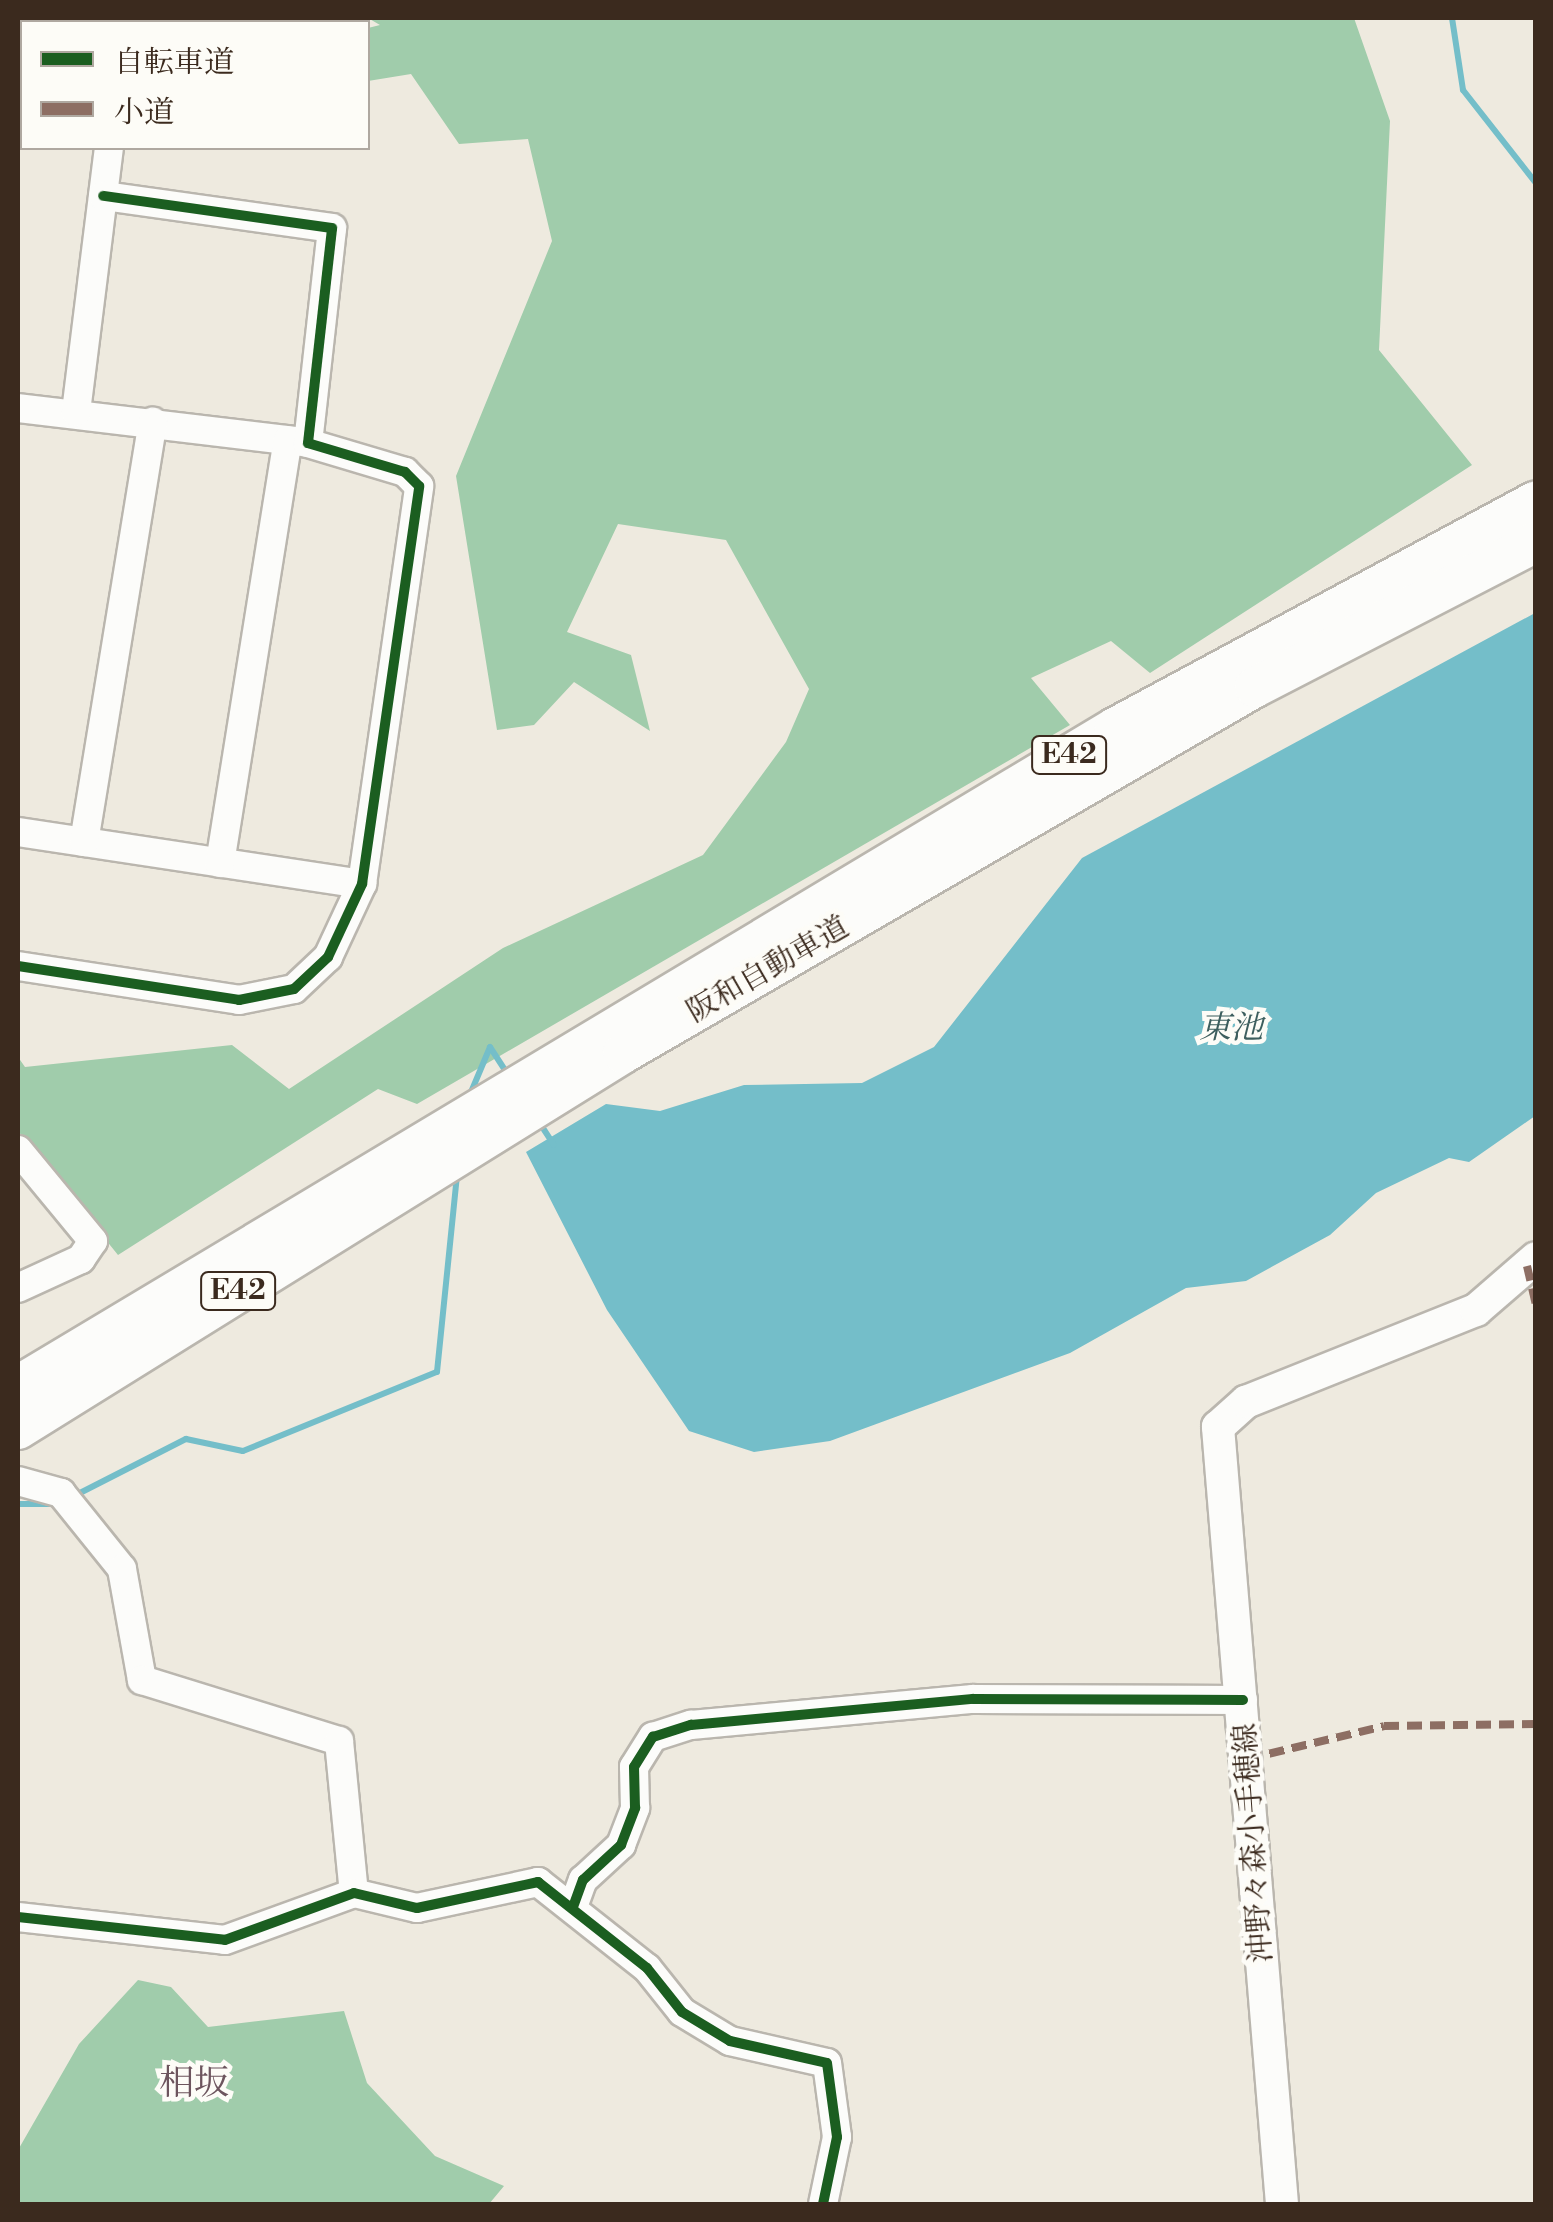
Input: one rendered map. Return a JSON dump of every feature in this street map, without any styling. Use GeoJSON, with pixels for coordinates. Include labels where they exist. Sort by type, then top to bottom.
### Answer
{"type":"FeatureCollection","features":[{"type":"Feature","properties":{"kind":"highway","name":"阪和自動車道"},"geometry":{"type":"LineString","coordinates":[[18,1386],[451,1139],[1114,728],[1536,501]]}},
{"type":"Feature","properties":{"kind":"highway","name":"阪和自動車道"},"geometry":{"type":"LineString","coordinates":[[617,1039],[1255,687],[1536,542]]}},
{"type":"Feature","properties":{"kind":"highway","name":"阪和自動車道"},"geometry":{"type":"LineString","coordinates":[[18,1428],[451,1139]]}},
{"type":"Feature","properties":{"kind":"main road","name":"沖野々森小手穂線"},"geometry":{"type":"LineString","coordinates":[[1282,2204],[1218,1427],[1246,1402],[1476,1310],[1536,1258]]}},
{"type":"Feature","properties":{"kind":"street"},"geometry":{"type":"LineString","coordinates":[[76,412],[109,150]]}},
{"type":"Feature","properties":{"kind":"street"},"geometry":{"type":"LineString","coordinates":[[103,196],[332,228],[298,441],[220,863]]}},
{"type":"Feature","properties":{"kind":"street"},"geometry":{"type":"LineString","coordinates":[[18,408],[298,441],[406,472],[419,486],[362,884],[328,957],[294,989],[239,1000],[18,966]]}},
{"type":"Feature","properties":{"kind":"street"},"geometry":{"type":"LineString","coordinates":[[84,842],[153,422]]}},
{"type":"Feature","properties":{"kind":"street"},"geometry":{"type":"LineString","coordinates":[[18,832],[362,884]]}},
{"type":"Feature","properties":{"kind":"street"},"geometry":{"type":"LineString","coordinates":[[18,1150],[93,1241],[81,1258],[18,1288]]}},
{"type":"Feature","properties":{"kind":"street"},"geometry":{"type":"LineString","coordinates":[[18,1481],[62,1493],[122,1569],[142,1680],[340,1741],[354,1894]]}},
{"type":"Feature","properties":{"kind":"street"},"geometry":{"type":"LineString","coordinates":[[573,1906],[582,1880],[621,1845],[643,1752],[653,1738],[691,1725],[973,1699],[1243,1700]]}},
{"type":"Feature","properties":{"kind":"street"},"geometry":{"type":"LineString","coordinates":[[18,1917],[225,1940],[354,1894],[417,1908],[538,1882],[573,1906],[646,1968],[682,2012],[730,2041],[827,2063],[836,2137],[823,2204]]}},
{"type":"Feature","properties":{"kind":"green space"},"geometry":{"type":"Polygon","coordinates":[[[368,18],[1354,18],[1390,121],[1379,350],[1472,465],[1150,673],[1111,641],[1031,678],[1070,725],[417,1104],[378,1089],[118,1255],[18,1131],[18,1057],[25,1067],[232,1045],[289,1089],[503,948],[703,855],[786,742],[809,689],[726,540],[618,524],[567,632],[631,655],[650,731],[574,682],[534,725],[497,730],[456,476],[552,241],[528,139],[459,144],[411,74],[370,81],[370,28],[380,25],[368,18]]]}},
{"type":"Feature","properties":{"kind":"green space"},"geometry":{"type":"Polygon","coordinates":[[[138,1980],[171,1987],[208,2027],[344,2011],[367,2083],[435,2156],[504,2186],[489,2204],[18,2204],[18,2150],[79,2044],[138,1980]]]}},
{"type":"Feature","properties":{"kind":"water","name":"東池"},"geometry":{"type":"Polygon","coordinates":[[[1535,613],[1535,1116],[1469,1162],[1449,1158],[1376,1193],[1330,1235],[1246,1281],[1186,1288],[1070,1353],[830,1441],[754,1452],[689,1431],[607,1310],[526,1152],[606,1104],[660,1111],[744,1085],[862,1083],[934,1047],[1082,858],[1535,613]]]}},
{"type":"Feature","properties":{"kind":"waterway"},"geometry":{"type":"LineString","coordinates":[[1452,18],[1463,90],[1536,183]]}},
{"type":"Feature","properties":{"kind":"waterway"},"geometry":{"type":"LineString","coordinates":[[469,1097],[490,1047],[510,1078]]}},
{"type":"Feature","properties":{"kind":"waterway"},"geometry":{"type":"LineString","coordinates":[[539,1122],[554,1145]]}},
{"type":"Feature","properties":{"kind":"waterway"},"geometry":{"type":"LineString","coordinates":[[74,1496],[186,1439],[243,1451],[437,1372],[457,1174]]}},
{"type":"Feature","properties":{"kind":"waterway"},"geometry":{"type":"LineString","coordinates":[[18,1504],[58,1504]]}},
{"type":"Feature","properties":{"kind":"marked path"},"geometry":{"type":"LineString","coordinates":[[1527,1266],[1536,1304]]}},
{"type":"Feature","properties":{"kind":"marked path"},"geometry":{"type":"LineString","coordinates":[[1247,1759],[1384,1726],[1536,1724]]}},
{"type":"Feature","properties":{"kind":"cycle path"},"geometry":{"type":"LineString","coordinates":[[18,966],[239,1000],[294,989],[328,957],[362,884],[419,486],[405,472],[308,443],[332,228],[103,196]]}},
{"type":"Feature","properties":{"kind":"cycle path"},"geometry":{"type":"LineString","coordinates":[[573,1907],[583,1880],[621,1845],[635,1808],[634,1767],[653,1737],[691,1725],[973,1699],[1243,1700]]}},
{"type":"Feature","properties":{"kind":"cycle path"},"geometry":{"type":"LineString","coordinates":[[18,1917],[225,1940],[354,1893],[417,1908],[538,1882],[647,1968],[682,2012],[730,2041],[827,2063],[837,2137],[823,2204]]}},
{"type":"Feature","properties":{"kind":"district","name":"相坂"},"geometry":{"type":"Point","coordinates":[194,2084]}}]}
